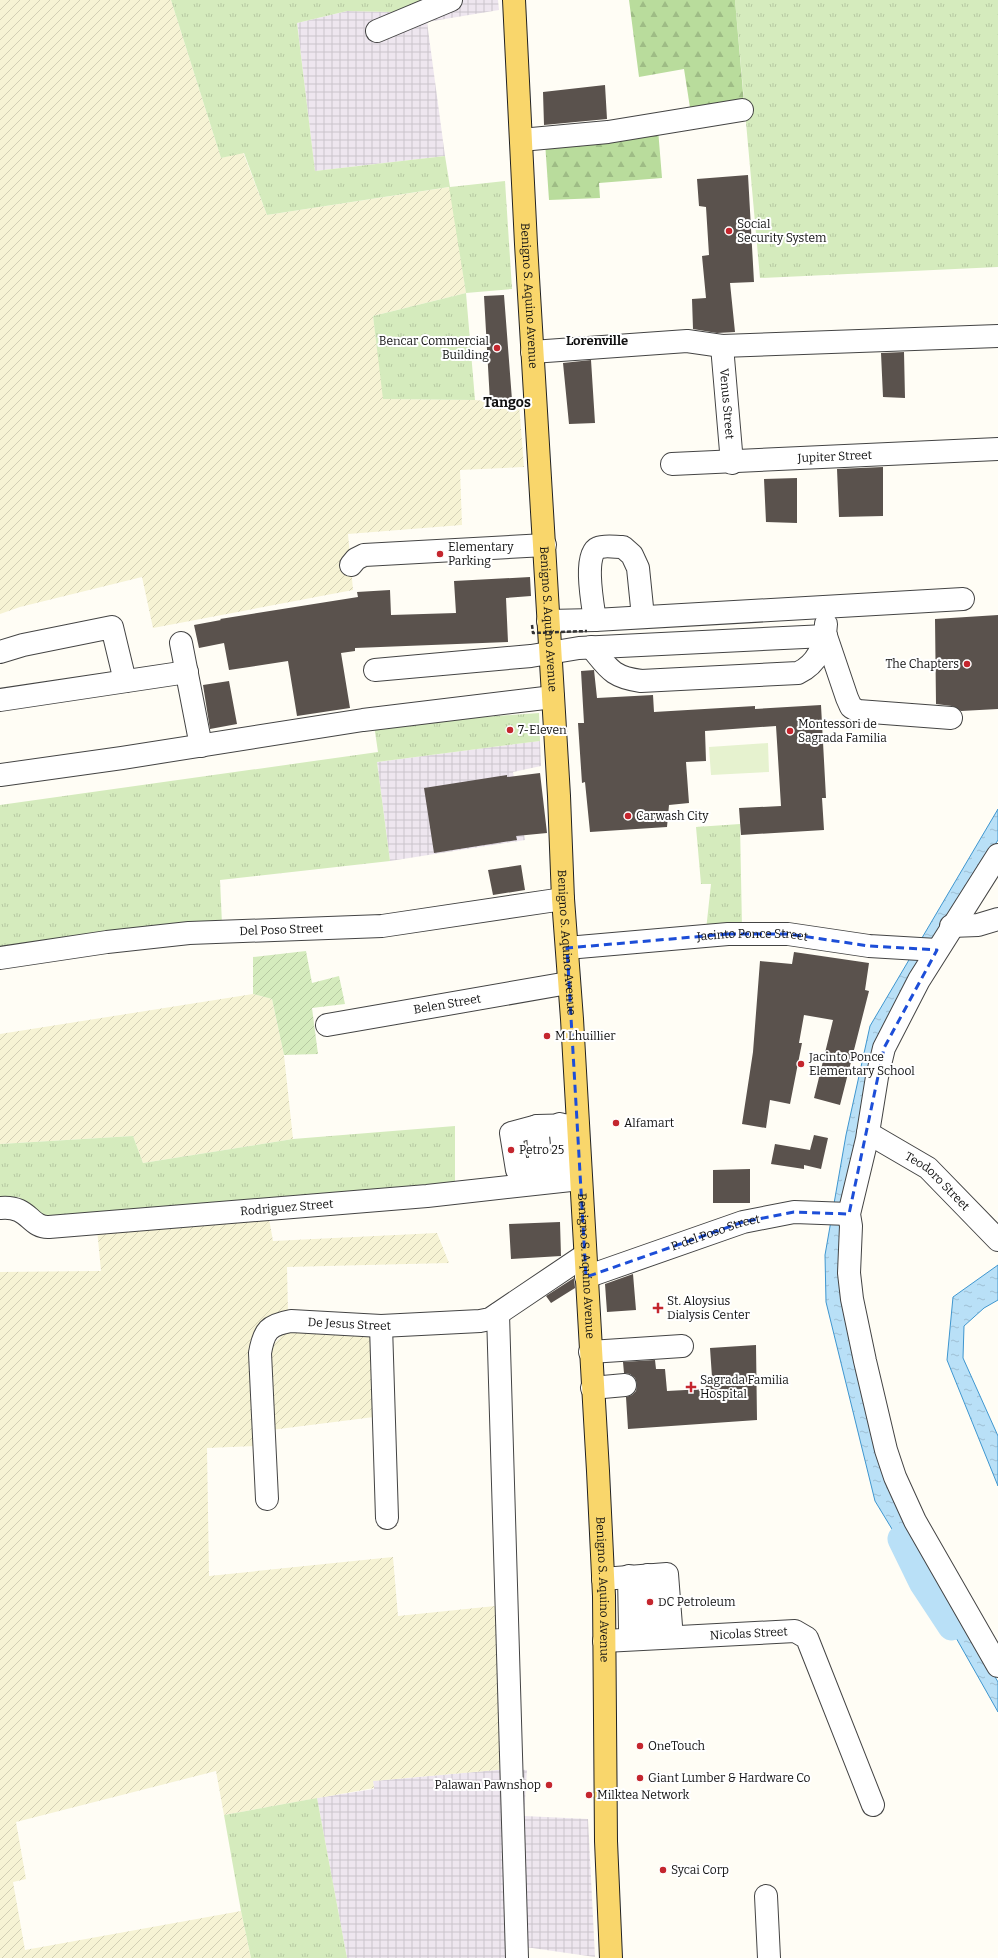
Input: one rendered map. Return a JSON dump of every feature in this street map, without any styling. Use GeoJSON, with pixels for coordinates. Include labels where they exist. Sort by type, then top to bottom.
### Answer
{"type":"FeatureCollection","features":[{"type":"Feature","properties":{"kind":"main road","name":"Benigno S. Aquino Avenue"},"geometry":{"type":"LineString","coordinates":[[514,0],[532,352],[545,545],[540,623],[549,653],[553,697],[563,899],[568,983],[572,1019],[569,1125],[586,1277],[603,1579],[606,1833],[611,1958]]}},
{"type":"Feature","properties":{"kind":"street"},"geometry":{"type":"LineString","coordinates":[[377,31],[451,0]]}},
{"type":"Feature","properties":{"kind":"street"},"geometry":{"type":"LineString","coordinates":[[521,140],[608,132],[742,110]]}},
{"type":"Feature","properties":{"kind":"street"},"geometry":{"type":"LineString","coordinates":[[532,352],[687,341],[722,346],[998,336]]}},
{"type":"Feature","properties":{"kind":"street","name":"Venus Street"},"geometry":{"type":"LineString","coordinates":[[722,346],[732,463]]}},
{"type":"Feature","properties":{"kind":"street","name":"Jupiter Street"},"geometry":{"type":"LineString","coordinates":[[672,464],[732,463],[998,449]]}},
{"type":"Feature","properties":{"kind":"street"},"geometry":{"type":"LineString","coordinates":[[351,565],[356,559],[364,555],[545,545]]}},
{"type":"Feature","properties":{"kind":"street"},"geometry":{"type":"LineString","coordinates":[[643,617],[638,568],[632,555],[622,546],[597,548],[593,552],[589,563],[591,633],[611,672],[624,679],[641,681],[798,672],[805,670],[815,661],[826,636],[827,621],[822,615],[807,607]]}},
{"type":"Feature","properties":{"kind":"street"},"geometry":{"type":"LineString","coordinates":[[375,670],[531,656],[549,653],[591,633],[643,617],[963,599]]}},
{"type":"Feature","properties":{"kind":"street"},"geometry":{"type":"LineString","coordinates":[[540,623],[591,633],[826,636]]}},
{"type":"Feature","properties":{"kind":"street"},"geometry":{"type":"LineString","coordinates":[[0,652],[23,645],[112,627],[125,681]]}},
{"type":"Feature","properties":{"kind":"street"},"geometry":{"type":"LineString","coordinates":[[826,636],[851,707],[858,711],[951,718]]}},
{"type":"Feature","properties":{"kind":"street"},"geometry":{"type":"LineString","coordinates":[[181,643],[201,746]]}},
{"type":"Feature","properties":{"kind":"street"},"geometry":{"type":"LineString","coordinates":[[0,700],[187,672]]}},
{"type":"Feature","properties":{"kind":"street"},"geometry":{"type":"LineString","coordinates":[[0,775],[201,746],[363,720],[553,697]]}},
{"type":"Feature","properties":{"kind":"street"},"geometry":{"type":"LineString","coordinates":[[998,855],[951,926],[919,980],[884,1048],[877,1077],[868,1133],[849,1214],[852,1226],[849,1273],[852,1299],[886,1450],[895,1477],[914,1521],[998,1666]]}},
{"type":"Feature","properties":{"kind":"street","name":"Del Poso Street"},"geometry":{"type":"LineString","coordinates":[[0,958],[107,942],[190,933],[382,926],[563,899]]}},
{"type":"Feature","properties":{"kind":"street"},"geometry":{"type":"LineString","coordinates":[[951,926],[978,926],[998,919]]}},
{"type":"Feature","properties":{"kind":"street","name":"Jacinto Ponce Street"},"geometry":{"type":"LineString","coordinates":[[567,948],[728,934],[788,934],[869,946],[937,950]]}},
{"type":"Feature","properties":{"kind":"street","name":"Belen Street"},"geometry":{"type":"LineString","coordinates":[[327,1025],[568,983]]}},
{"type":"Feature","properties":{"kind":"street"},"geometry":{"type":"LineString","coordinates":[[569,1125],[537,1126],[511,1133],[517,1170],[541,1167],[574,1169]]}},
{"type":"Feature","properties":{"kind":"street","name":"Teodoro Street"},"geometry":{"type":"LineString","coordinates":[[868,1133],[928,1168],[998,1240]]}},
{"type":"Feature","properties":{"kind":"street","name":"Rodriguez Street"},"geometry":{"type":"LineString","coordinates":[[0,1208],[11,1207],[20,1210],[38,1225],[43,1228],[50,1228],[427,1196],[574,1169]]}},
{"type":"Feature","properties":{"kind":"street","name":"P. del Poso Street"},"geometry":{"type":"LineString","coordinates":[[586,1277],[743,1222],[794,1212],[849,1214]]}},
{"type":"Feature","properties":{"kind":"street","name":"De Jesus Street"},"geometry":{"type":"LineString","coordinates":[[267,1499],[260,1353],[262,1339],[270,1328],[274,1325],[291,1321],[381,1326],[480,1321],[490,1319],[584,1255]]}},
{"type":"Feature","properties":{"kind":"street"},"geometry":{"type":"LineString","coordinates":[[498,1314],[517,1958]]}},
{"type":"Feature","properties":{"kind":"street"},"geometry":{"type":"LineString","coordinates":[[381,1326],[387,1518]]}},
{"type":"Feature","properties":{"kind":"street"},"geometry":{"type":"LineString","coordinates":[[590,1352],[682,1346]]}},
{"type":"Feature","properties":{"kind":"street"},"geometry":{"type":"LineString","coordinates":[[592,1388],[625,1386]]}},
{"type":"Feature","properties":{"kind":"street"},"geometry":{"type":"LineString","coordinates":[[603,1579],[667,1574],[671,1626],[640,1627],[604,1635]]}},
{"type":"Feature","properties":{"kind":"street"},"geometry":{"type":"LineString","coordinates":[[638,1576],[640,1627]]}},
{"type":"Feature","properties":{"kind":"street","name":"Nicolas Street"},"geometry":{"type":"LineString","coordinates":[[604,1635],[795,1631],[807,1638],[873,1805]]}},
{"type":"Feature","properties":{"kind":"street"},"geometry":{"type":"LineString","coordinates":[[766,1896],[769,1958]]}},
{"type":"Feature","properties":{"kind":"path"},"geometry":{"type":"LineString","coordinates":[[540,623],[533,633],[591,633]]}},
{"type":"Feature","properties":{"kind":"highlighted area"},"geometry":{"type":"Polygon","coordinates":[[[728,934],[788,934],[869,946],[937,950],[884,1048],[849,1214],[794,1212],[743,1222],[586,1277],[567,948],[728,934]]]}},
{"type":"Feature","properties":{"kind":"shaded area"},"geometry":{"type":"Polygon","coordinates":[[[0,0],[171,0],[221,158],[243,152],[267,215],[450,187],[466,293],[373,316],[384,399],[475,400],[519,404],[524,467],[460,470],[462,525],[348,534],[353,590],[153,628],[142,577],[20,607],[0,614],[0,0]]]}},
{"type":"Feature","properties":{"kind":"shaded area"},"geometry":{"type":"Polygon","coordinates":[[[440,0],[498,0],[499,10],[427,22],[445,156],[315,171],[297,23],[347,11],[393,12],[440,0]]]}},
{"type":"Feature","properties":{"kind":"shaded area"},"geometry":{"type":"Polygon","coordinates":[[[540,741],[541,766],[513,772],[525,840],[390,861],[377,762],[540,741]]]}},
{"type":"Feature","properties":{"kind":"shaded area"},"geometry":{"type":"Polygon","coordinates":[[[253,994],[272,999],[284,1055],[293,1139],[143,1163],[133,1136],[0,1144],[0,1034],[253,994]]]}},
{"type":"Feature","properties":{"kind":"shaded area"},"geometry":{"type":"Polygon","coordinates":[[[268,1213],[273,1241],[437,1233],[449,1263],[287,1267],[288,1312],[270,1317],[257,1446],[207,1448],[209,1576],[393,1557],[398,1616],[505,1605],[508,1769],[373,1781],[374,1788],[224,1815],[216,1771],[16,1822],[26,1879],[13,1882],[25,1950],[241,1911],[251,1958],[0,1958],[0,1272],[101,1271],[97,1229],[268,1213]]]}},
{"type":"Feature","properties":{"kind":"shaded area"},"geometry":{"type":"Polygon","coordinates":[[[286,1331],[377,1334],[382,1416],[271,1430],[270,1348],[286,1331]]]}},
{"type":"Feature","properties":{"kind":"shaded area"},"geometry":{"type":"Polygon","coordinates":[[[508,1769],[527,1770],[524,1816],[588,1819],[595,1957],[511,1945],[511,1958],[347,1958],[317,1798],[374,1789],[373,1781],[508,1769]]]}},
{"type":"Feature","properties":{"kind":"green space"},"geometry":{"type":"Polygon","coordinates":[[[171,0],[440,0],[437,4],[393,12],[347,11],[297,23],[315,171],[445,156],[450,187],[505,181],[512,289],[466,293],[449,187],[267,215],[244,153],[221,158],[171,0]]]}},
{"type":"Feature","properties":{"kind":"green space"},"geometry":{"type":"Polygon","coordinates":[[[629,0],[735,0],[744,104],[691,114],[684,69],[639,77],[629,0]]]}},
{"type":"Feature","properties":{"kind":"green space"},"geometry":{"type":"Polygon","coordinates":[[[735,0],[998,0],[998,267],[760,278],[735,0]]]}},
{"type":"Feature","properties":{"kind":"green space"},"geometry":{"type":"Polygon","coordinates":[[[658,129],[662,178],[599,183],[600,198],[549,200],[545,142],[658,129]]]}},
{"type":"Feature","properties":{"kind":"green space"},"geometry":{"type":"Polygon","coordinates":[[[466,293],[475,400],[383,399],[373,316],[466,293]]]}},
{"type":"Feature","properties":{"kind":"green space"},"geometry":{"type":"Polygon","coordinates":[[[539,713],[540,741],[377,762],[390,861],[220,880],[222,924],[0,952],[0,805],[378,752],[374,725],[539,713]]]}},
{"type":"Feature","properties":{"kind":"green space"},"geometry":{"type":"Polygon","coordinates":[[[768,743],[769,772],[711,775],[709,747],[768,743]]]}},
{"type":"Feature","properties":{"kind":"green space"},"geometry":{"type":"Polygon","coordinates":[[[740,824],[742,928],[706,930],[711,884],[701,884],[696,827],[740,824]]]}},
{"type":"Feature","properties":{"kind":"green space"},"geometry":{"type":"Polygon","coordinates":[[[306,951],[312,983],[339,976],[345,1004],[312,1008],[318,1054],[284,1055],[272,999],[253,994],[253,957],[306,951]]]}},
{"type":"Feature","properties":{"kind":"green space"},"geometry":{"type":"Polygon","coordinates":[[[455,1126],[455,1186],[39,1217],[19,1197],[0,1198],[0,1144],[133,1136],[143,1163],[293,1139],[455,1126]]]}},
{"type":"Feature","properties":{"kind":"green space"},"geometry":{"type":"Polygon","coordinates":[[[317,1798],[347,1958],[251,1958],[224,1815],[317,1798]]]}},
{"type":"Feature","properties":{"kind":"water"},"geometry":{"type":"Polygon","coordinates":[[[998,809],[998,840],[962,895],[884,1031],[843,1301],[941,1584],[998,1682],[998,1712],[929,1590],[875,1501],[826,1302],[825,1255],[846,1135],[870,1026],[998,809]]]}},
{"type":"Feature","properties":{"kind":"water"},"geometry":{"type":"Polygon","coordinates":[[[998,1265],[998,1300],[984,1308],[964,1326],[963,1358],[998,1436],[998,1486],[947,1360],[953,1297],[998,1265]]]}},
{"type":"Feature","properties":{"kind":"building"},"geometry":{"type":"Polygon","coordinates":[[[605,85],[607,119],[544,125],[543,92],[605,85]]]}},
{"type":"Feature","properties":{"kind":"building","name":"Social Security System"},"geometry":{"type":"Polygon","coordinates":[[[748,175],[754,282],[730,283],[735,332],[717,333],[693,329],[692,299],[706,298],[702,256],[709,255],[706,207],[699,206],[697,179],[748,175]]]}},
{"type":"Feature","properties":{"kind":"building","name":"Bencar Commercial Building"},"geometry":{"type":"Polygon","coordinates":[[[504,295],[512,400],[490,402],[484,296],[504,295]]]}},
{"type":"Feature","properties":{"kind":"building"},"geometry":{"type":"Polygon","coordinates":[[[904,352],[905,398],[883,397],[881,353],[904,352]]]}},
{"type":"Feature","properties":{"kind":"building"},"geometry":{"type":"Polygon","coordinates":[[[591,360],[595,423],[569,424],[563,363],[591,360]]]}},
{"type":"Feature","properties":{"kind":"building"},"geometry":{"type":"Polygon","coordinates":[[[883,467],[883,516],[839,517],[837,469],[883,467]]]}},
{"type":"Feature","properties":{"kind":"building"},"geometry":{"type":"Polygon","coordinates":[[[797,478],[797,523],[766,522],[764,479],[797,478]]]}},
{"type":"Feature","properties":{"kind":"building"},"geometry":{"type":"Polygon","coordinates":[[[530,577],[531,596],[506,598],[508,642],[355,648],[355,651],[341,653],[350,708],[297,716],[288,661],[229,670],[224,643],[199,648],[194,625],[221,620],[220,619],[358,597],[357,592],[390,590],[391,615],[456,613],[454,581],[530,577]]]}},
{"type":"Feature","properties":{"kind":"building","name":"The Chapters"},"geometry":{"type":"Polygon","coordinates":[[[998,615],[998,709],[961,711],[952,706],[936,704],[935,619],[998,615]]]}},
{"type":"Feature","properties":{"kind":"building"},"geometry":{"type":"Polygon","coordinates":[[[594,670],[597,698],[653,695],[654,712],[755,706],[755,709],[821,705],[826,798],[822,798],[824,830],[741,835],[739,808],[781,806],[776,726],[705,731],[706,761],[686,762],[689,803],[669,805],[667,827],[590,832],[585,782],[582,783],[578,723],[584,723],[581,671],[594,670]]]}},
{"type":"Feature","properties":{"kind":"building"},"geometry":{"type":"Polygon","coordinates":[[[229,681],[237,724],[210,729],[203,685],[229,681]]]}},
{"type":"Feature","properties":{"kind":"building"},"geometry":{"type":"Polygon","coordinates":[[[540,773],[547,833],[516,836],[517,840],[434,853],[424,788],[507,775],[507,777],[540,773]]]}},
{"type":"Feature","properties":{"kind":"building"},"geometry":{"type":"Polygon","coordinates":[[[521,865],[525,890],[493,895],[488,870],[521,865]]]}},
{"type":"Feature","properties":{"kind":"building"},"geometry":{"type":"Polygon","coordinates":[[[794,952],[869,963],[865,990],[869,991],[840,1105],[814,1098],[833,1020],[804,1015],[799,1043],[802,1043],[790,1104],[770,1100],[766,1128],[742,1124],[753,1052],[760,961],[792,964],[794,952]]]}},
{"type":"Feature","properties":{"kind":"building"},"geometry":{"type":"Polygon","coordinates":[[[814,1135],[828,1138],[821,1169],[804,1165],[804,1169],[771,1164],[775,1144],[810,1150],[814,1135]]]}},
{"type":"Feature","properties":{"kind":"building"},"geometry":{"type":"Polygon","coordinates":[[[750,1169],[750,1203],[713,1203],[713,1170],[750,1169]]]}},
{"type":"Feature","properties":{"kind":"building"},"geometry":{"type":"Polygon","coordinates":[[[560,1222],[561,1256],[511,1259],[509,1224],[560,1222]]]}},
{"type":"Feature","properties":{"kind":"building"},"geometry":{"type":"Polygon","coordinates":[[[633,1274],[636,1310],[607,1312],[605,1284],[633,1274]]]}},
{"type":"Feature","properties":{"kind":"building"},"geometry":{"type":"Polygon","coordinates":[[[574,1278],[575,1288],[551,1303],[546,1296],[574,1278]]]}},
{"type":"Feature","properties":{"kind":"building","name":"Sagrada Familia Hospital"},"geometry":{"type":"Polygon","coordinates":[[[756,1345],[757,1420],[628,1429],[626,1397],[632,1395],[636,1391],[637,1384],[635,1378],[630,1374],[624,1373],[623,1362],[655,1360],[656,1369],[665,1369],[667,1391],[704,1389],[712,1377],[710,1348],[756,1345]]]}},
{"type":"Feature","properties":{"kind":"waterway"},"geometry":{"type":"LineString","coordinates":[[902,1539],[923,1582],[952,1626]]}},
{"type":"Feature","properties":{"kind":"place","name":"Social Security System"},"geometry":{"type":"Point","coordinates":[729,231]}},
{"type":"Feature","properties":{"kind":"place","name":"Bencar Commercial Building"},"geometry":{"type":"Point","coordinates":[497,348]}},
{"type":"Feature","properties":{"kind":"place","name":"Elementary Parking"},"geometry":{"type":"Point","coordinates":[440,554]}},
{"type":"Feature","properties":{"kind":"place","name":"The Chapters"},"geometry":{"type":"Point","coordinates":[967,664]}},
{"type":"Feature","properties":{"kind":"place","name":"7-Eleven"},"geometry":{"type":"Point","coordinates":[510,730]}},
{"type":"Feature","properties":{"kind":"place","name":"Montessori de Sagrada Familia"},"geometry":{"type":"Point","coordinates":[790,731]}},
{"type":"Feature","properties":{"kind":"place","name":"Carwash City"},"geometry":{"type":"Point","coordinates":[628,816]}},
{"type":"Feature","properties":{"kind":"place","name":"M Lhuillier"},"geometry":{"type":"Point","coordinates":[547,1036]}},
{"type":"Feature","properties":{"kind":"place","name":"Jacinto Ponce Elementary School"},"geometry":{"type":"Point","coordinates":[801,1064]}},
{"type":"Feature","properties":{"kind":"place","name":"Alfamart"},"geometry":{"type":"Point","coordinates":[616,1123]}},
{"type":"Feature","properties":{"kind":"place","name":"Petro 25"},"geometry":{"type":"Point","coordinates":[511,1150]}},
{"type":"Feature","properties":{"kind":"place","name":"St. Aloysius Dialysis Center"},"geometry":{"type":"Point","coordinates":[658,1308]}},
{"type":"Feature","properties":{"kind":"place","name":"Sagrada Familia Hospital"},"geometry":{"type":"Point","coordinates":[691,1387]}},
{"type":"Feature","properties":{"kind":"place","name":"DC Petroleum"},"geometry":{"type":"Point","coordinates":[650,1602]}},
{"type":"Feature","properties":{"kind":"place","name":"OneTouch"},"geometry":{"type":"Point","coordinates":[640,1746]}},
{"type":"Feature","properties":{"kind":"place","name":"Giant Lumber & Hardware Co"},"geometry":{"type":"Point","coordinates":[640,1778]}},
{"type":"Feature","properties":{"kind":"place","name":"Palawan Pawnshop"},"geometry":{"type":"Point","coordinates":[549,1785]}},
{"type":"Feature","properties":{"kind":"place","name":"Milktea Network"},"geometry":{"type":"Point","coordinates":[589,1795]}},
{"type":"Feature","properties":{"kind":"place","name":"Sycai Corp"},"geometry":{"type":"Point","coordinates":[663,1870]}},
{"type":"Feature","properties":{"kind":"district","name":"Lorenville"},"geometry":{"type":"Point","coordinates":[597,340]}},
{"type":"Feature","properties":{"kind":"district","name":"Tangos"},"geometry":{"type":"Point","coordinates":[507,402]}}]}
